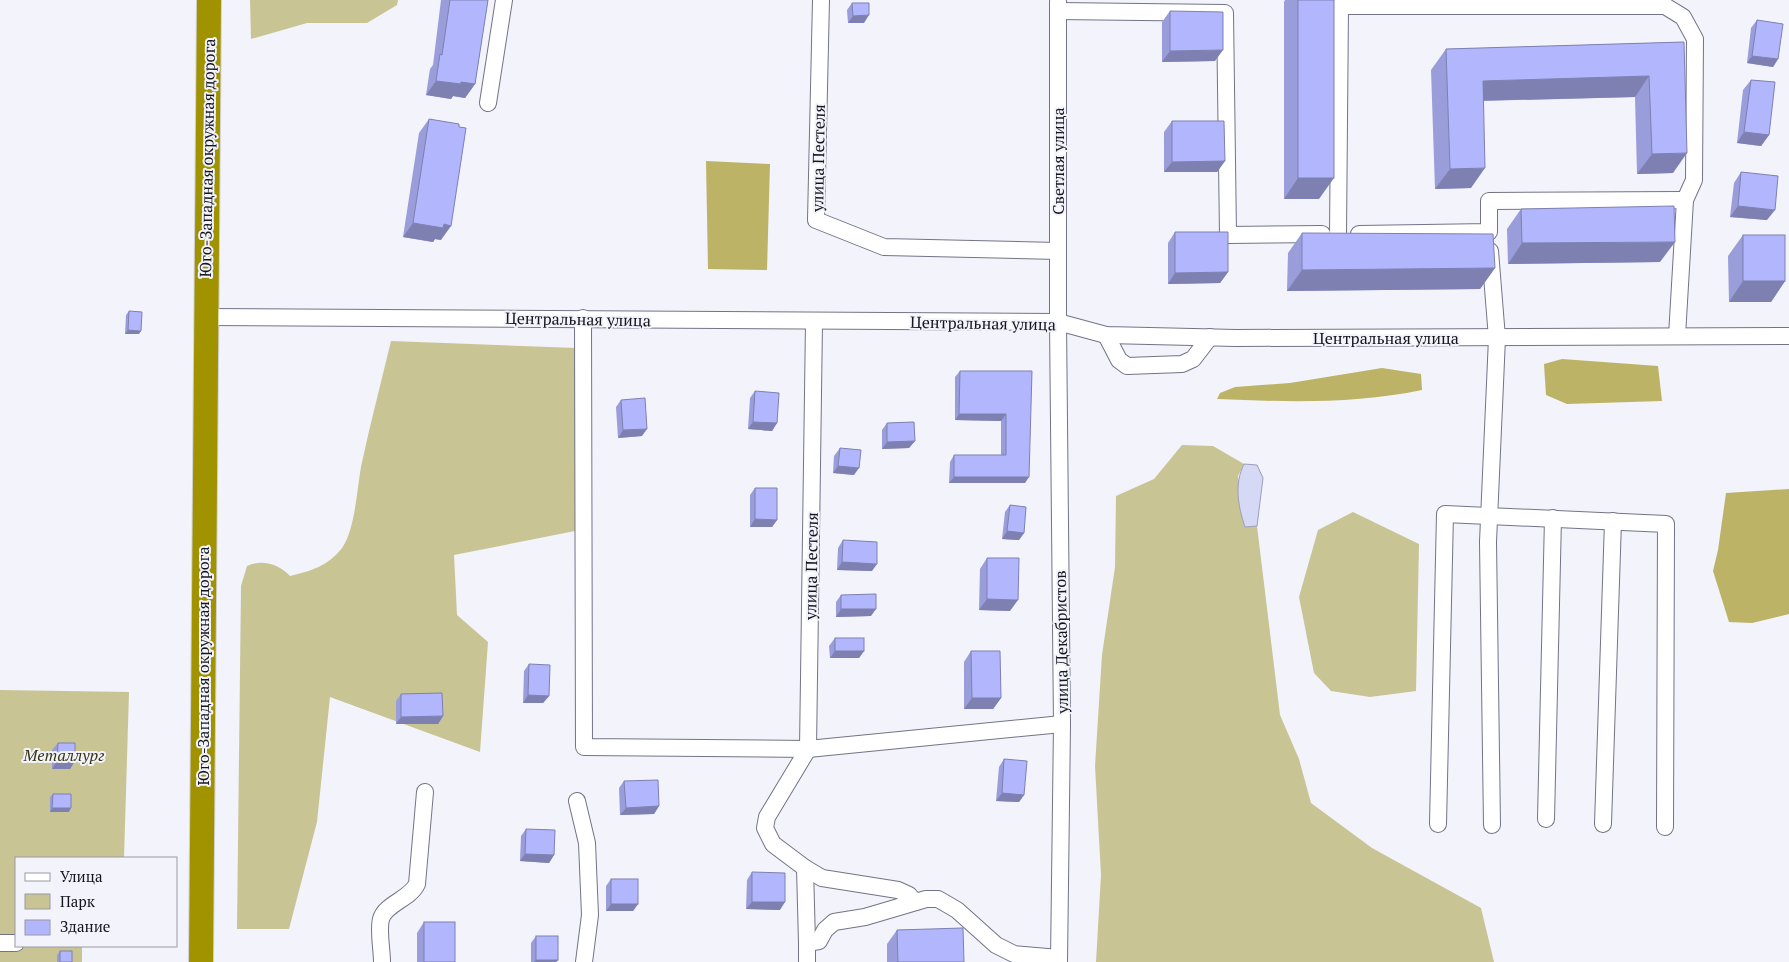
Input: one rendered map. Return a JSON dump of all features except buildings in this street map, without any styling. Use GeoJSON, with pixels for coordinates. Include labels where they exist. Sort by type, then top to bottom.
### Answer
{"type":"FeatureCollection","features":[{"type":"Feature","properties":{"kind":"highway","name":"Юго-Западная окружная дорога"},"geometry":{"type":"LineString","coordinates":[[201,962],[209,0]]}},
{"type":"Feature","properties":{"kind":"street"},"geometry":{"type":"LineString","coordinates":[[488,103],[504,0]]}},
{"type":"Feature","properties":{"kind":"street","name":"улица Пестеля"},"geometry":{"type":"LineString","coordinates":[[821,0],[816,220],[884,247],[1058,251]]}},
{"type":"Feature","properties":{"kind":"street"},"geometry":{"type":"LineString","coordinates":[[1058,6],[1078,0]]}},
{"type":"Feature","properties":{"kind":"street"},"geometry":{"type":"LineString","coordinates":[[1338,234],[1338,3],[1665,6],[1684,17],[1695,39],[1694,180],[1685,200],[1677,336]]}},
{"type":"Feature","properties":{"kind":"street"},"geometry":{"type":"LineString","coordinates":[[1058,6],[1225,13],[1228,235],[1489,232]]}},
{"type":"Feature","properties":{"kind":"street","name":"Светлая улица"},"geometry":{"type":"LineString","coordinates":[[1058,6],[1058,322]]}},
{"type":"Feature","properties":{"kind":"street"},"geometry":{"type":"LineString","coordinates":[[1492,825],[1488,515],[1497,338],[1488,201],[1685,200]]}},
{"type":"Feature","properties":{"kind":"street","name":"Центральная улица"},"geometry":{"type":"LineString","coordinates":[[205,317],[1058,322],[1106,335],[1210,337],[1789,336]]}},
{"type":"Feature","properties":{"kind":"street"},"geometry":{"type":"LineString","coordinates":[[583,318],[584,747],[808,749],[1062,724]]}},
{"type":"Feature","properties":{"kind":"street","name":"улица Пестеля"},"geometry":{"type":"LineString","coordinates":[[808,749],[814,322]]}},
{"type":"Feature","properties":{"kind":"street","name":"улица Декабристов"},"geometry":{"type":"LineString","coordinates":[[1058,322],[1062,724],[1060,960]]}},
{"type":"Feature","properties":{"kind":"street"},"geometry":{"type":"LineString","coordinates":[[1106,335],[1119,360],[1127,366],[1182,364],[1193,359],[1210,337]]}},
{"type":"Feature","properties":{"kind":"street"},"geometry":{"type":"LineString","coordinates":[[1438,824],[1445,514],[1666,524],[1664,827]]}},
{"type":"Feature","properties":{"kind":"street"},"geometry":{"type":"LineString","coordinates":[[1546,819],[1553,518]]}},
{"type":"Feature","properties":{"kind":"street"},"geometry":{"type":"LineString","coordinates":[[1603,824],[1613,521]]}},
{"type":"Feature","properties":{"kind":"street"},"geometry":{"type":"LineString","coordinates":[[808,749],[771,810],[765,828],[773,844],[822,878],[898,890],[909,895],[915,902]]}},
{"type":"Feature","properties":{"kind":"street"},"geometry":{"type":"LineString","coordinates":[[382,962],[381,919],[384,913],[410,894],[417,884],[425,792]]}},
{"type":"Feature","properties":{"kind":"street"},"geometry":{"type":"LineString","coordinates":[[577,802],[588,843],[590,915],[584,962]]}},
{"type":"Feature","properties":{"kind":"street"},"geometry":{"type":"LineString","coordinates":[[805,868],[807,962]]}},
{"type":"Feature","properties":{"kind":"street"},"geometry":{"type":"LineString","coordinates":[[807,943],[819,941],[825,930],[834,922],[865,917],[926,899],[938,899],[957,910],[996,945],[1014,954],[1060,960]]}},
{"type":"Feature","properties":{"kind":"street"},"geometry":{"type":"LineString","coordinates":[[0,943],[15,943]]}},
{"type":"Feature","properties":{"kind":"green space"},"geometry":{"type":"Polygon","coordinates":[[[250,0],[398,0],[397,5],[367,23],[307,23],[251,39],[250,0]]]}},
{"type":"Feature","properties":{"kind":"green space"},"geometry":{"type":"Polygon","coordinates":[[[391,341],[577,348],[580,530],[454,555],[457,615],[488,642],[480,752],[330,697],[317,822],[289,929],[237,929],[241,586],[247,566],[258,563],[270,564],[281,568],[290,576],[319,567],[342,548],[353,520],[361,467],[391,341]]]}},
{"type":"Feature","properties":{"kind":"green space"},"geometry":{"type":"Polygon","coordinates":[[[1182,445],[1213,446],[1244,464],[1238,476],[1245,527],[1257,526],[1280,715],[1299,759],[1311,803],[1372,848],[1481,908],[1494,962],[1096,962],[1101,875],[1095,766],[1102,655],[1115,567],[1116,496],[1154,479],[1182,445]]]}},
{"type":"Feature","properties":{"kind":"green space"},"geometry":{"type":"Polygon","coordinates":[[[1353,512],[1419,544],[1416,691],[1370,697],[1331,691],[1314,673],[1299,597],[1318,530],[1353,512]]]}},
{"type":"Feature","properties":{"kind":"green space","name":"Металлург"},"geometry":{"type":"Polygon","coordinates":[[[0,690],[129,692],[124,857],[15,857],[15,947],[82,947],[82,962],[0,962],[0,690]]]}},
{"type":"Feature","properties":{"kind":"shaded area"},"geometry":{"type":"Polygon","coordinates":[[[706,161],[770,164],[767,270],[708,269],[706,161]]]}},
{"type":"Feature","properties":{"kind":"shaded area"},"geometry":{"type":"Polygon","coordinates":[[[1562,359],[1658,366],[1662,401],[1567,404],[1546,395],[1544,364],[1562,359]]]}},
{"type":"Feature","properties":{"kind":"shaded area"},"geometry":{"type":"Polygon","coordinates":[[[1382,368],[1421,374],[1422,390],[1397,395],[1346,400],[1268,401],[1217,399],[1220,393],[1235,387],[1290,383],[1382,368]]]}},
{"type":"Feature","properties":{"kind":"shaded area"},"geometry":{"type":"Polygon","coordinates":[[[1789,489],[1789,614],[1752,623],[1729,622],[1713,571],[1726,493],[1789,489]]]}},
{"type":"Feature","properties":{"kind":"water"},"geometry":{"type":"Polygon","coordinates":[[[1244,464],[1257,465],[1263,478],[1257,526],[1245,527],[1240,511],[1238,487],[1244,464]]]}}]}
